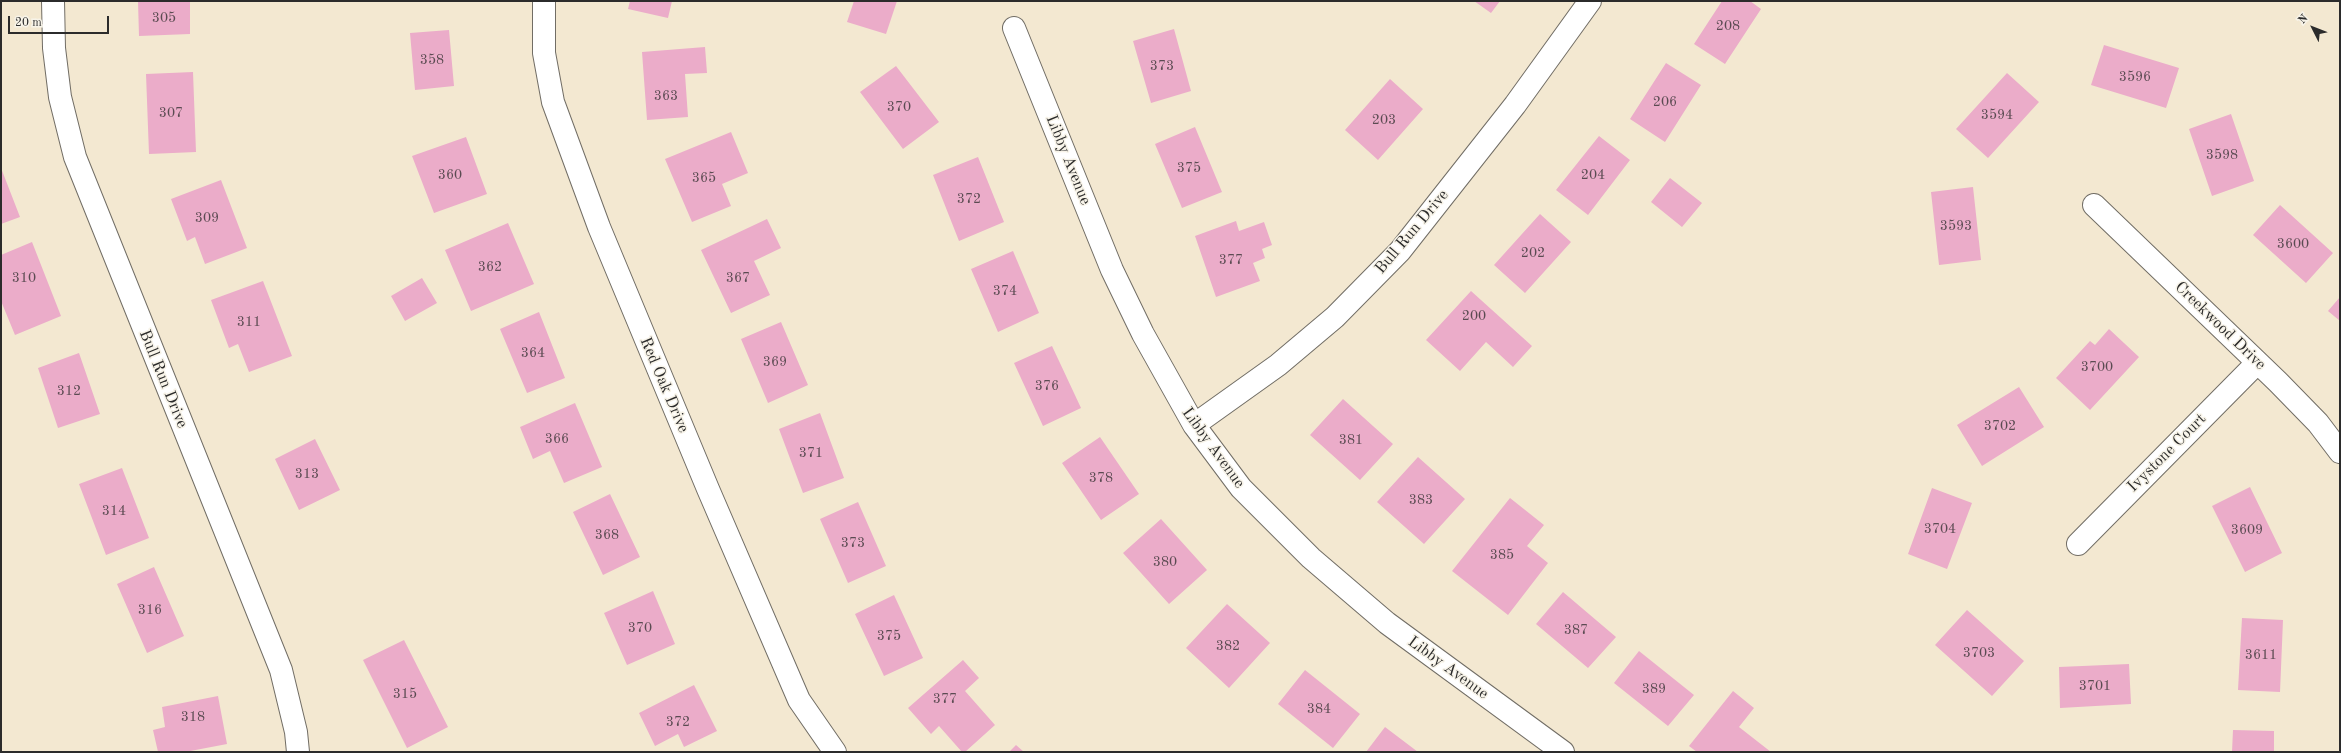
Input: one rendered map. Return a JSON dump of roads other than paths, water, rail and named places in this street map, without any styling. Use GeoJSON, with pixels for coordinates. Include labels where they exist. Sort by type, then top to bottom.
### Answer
{"type":"FeatureCollection","features":[{"type":"Feature","properties":{"kind":"street","name":"Bull Run Drive"},"geometry":{"type":"LineString","coordinates":[[53,1],[54,48],[60,97],[75,157],[176,412],[281,670],[296,732],[298,752]]}},
{"type":"Feature","properties":{"kind":"street","name":"Red Oak Drive"},"geometry":{"type":"LineString","coordinates":[[544,1],[544,53],[553,102],[599,227],[708,489],[799,700],[835,752]]}},
{"type":"Feature","properties":{"kind":"street","name":"Bull Run Drive"},"geometry":{"type":"LineString","coordinates":[[1194,425],[1278,365],[1335,317],[1400,251],[1515,105],[1590,1]]}},
{"type":"Feature","properties":{"kind":"street","name":"Libby Avenue"},"geometry":{"type":"LineString","coordinates":[[1014,28],[1112,270],[1143,334],[1194,425],[1241,488],[1311,558],[1387,623],[1563,752]]}},
{"type":"Feature","properties":{"kind":"street","name":"Creekwood Drive"},"geometry":{"type":"LineString","coordinates":[[2094,205],[2142,249],[2318,423],[2340,452]]}},
{"type":"Feature","properties":{"kind":"street","name":"Ivystone Court"},"geometry":{"type":"LineString","coordinates":[[2078,544],[2257,363]]}}]}
